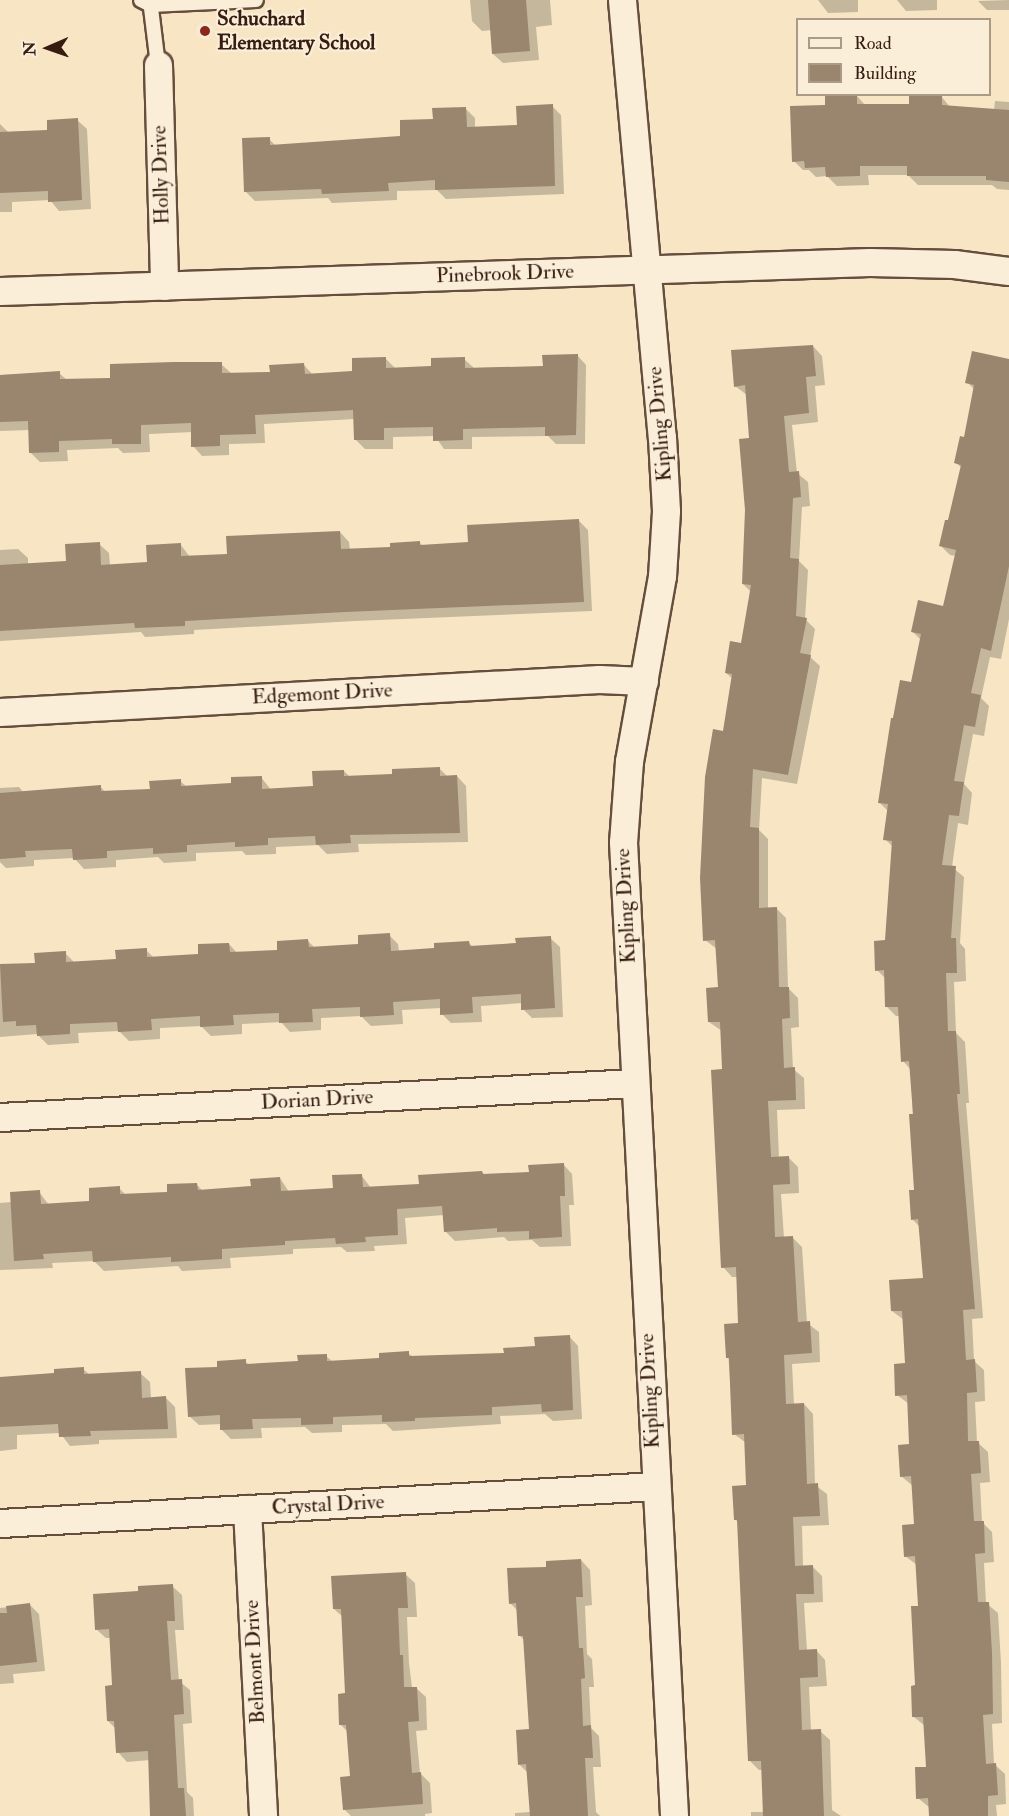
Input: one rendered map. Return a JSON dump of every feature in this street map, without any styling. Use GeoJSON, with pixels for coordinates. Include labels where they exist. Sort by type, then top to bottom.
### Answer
{"type":"FeatureCollection","features":[{"type":"Feature","properties":{"kind":"street","name":"Kipling Drive"},"geometry":{"type":"LineString","coordinates":[[622,0],[662,436],[666,511],[662,576],[628,761],[622,842],[674,1816]]}},
{"type":"Feature","properties":{"kind":"street","name":"Holly Drive"},"geometry":{"type":"LineString","coordinates":[[158,65],[164,286]]}},
{"type":"Feature","properties":{"kind":"street","name":"Pinebrook Drive"},"geometry":{"type":"LineString","coordinates":[[0,291],[880,262],[954,264],[1009,271]]}},
{"type":"Feature","properties":{"kind":"street","name":"Edgemont Drive"},"geometry":{"type":"LineString","coordinates":[[0,712],[599,679],[644,681]]}},
{"type":"Feature","properties":{"kind":"street","name":"Dorian Drive"},"geometry":{"type":"LineString","coordinates":[[0,1117],[634,1083]]}},
{"type":"Feature","properties":{"kind":"street","name":"Crystal Drive"},"geometry":{"type":"LineString","coordinates":[[0,1523],[655,1486]]}},
{"type":"Feature","properties":{"kind":"street","name":"Belmont Drive"},"geometry":{"type":"LineString","coordinates":[[247,1509],[263,1816]]}},
{"type":"Feature","properties":{"kind":"lane"},"geometry":{"type":"LineString","coordinates":[[158,65],[148,2],[256,0]]}},
{"type":"Feature","properties":{"kind":"building"},"geometry":{"type":"Polygon","coordinates":[[[488,0],[526,0],[530,51],[492,54],[488,0]]]}},
{"type":"Feature","properties":{"kind":"building"},"geometry":{"type":"Polygon","coordinates":[[[825,96],[857,96],[857,104],[909,104],[909,96],[942,96],[942,105],[1009,110],[1009,182],[986,180],[986,176],[907,176],[907,166],[860,166],[860,176],[826,177],[825,167],[805,168],[804,161],[792,162],[790,106],[825,105],[825,96]]]}},
{"type":"Feature","properties":{"kind":"building"},"geometry":{"type":"Polygon","coordinates":[[[553,104],[555,186],[435,190],[435,180],[388,183],[389,191],[322,194],[321,189],[244,192],[242,138],[270,137],[270,145],[400,136],[400,120],[433,119],[432,108],[466,107],[467,127],[517,125],[516,106],[553,104]]]}},
{"type":"Feature","properties":{"kind":"building"},"geometry":{"type":"Polygon","coordinates":[[[78,118],[82,200],[48,202],[48,191],[0,193],[0,132],[47,130],[47,120],[78,118]]]}},
{"type":"Feature","properties":{"kind":"building"},"geometry":{"type":"Polygon","coordinates":[[[813,345],[816,376],[806,377],[809,413],[784,416],[789,472],[799,471],[801,497],[793,498],[790,558],[799,559],[796,616],[807,618],[800,653],[811,655],[788,775],[753,769],[750,827],[759,828],[759,908],[777,907],[779,987],[789,987],[790,1018],[782,1019],[784,1068],[795,1067],[796,1100],[768,1101],[771,1157],[789,1156],[790,1184],[773,1185],[775,1237],[793,1236],[798,1322],[810,1321],[812,1353],[784,1355],[786,1404],[804,1403],[807,1484],[818,1483],[820,1516],[793,1517],[795,1566],[813,1565],[814,1594],[796,1594],[799,1650],[817,1649],[818,1677],[800,1678],[802,1730],[821,1729],[824,1816],[763,1816],[761,1761],[748,1761],[737,1520],[734,1520],[732,1486],[746,1485],[744,1434],[732,1435],[729,1358],[726,1358],[724,1324],[738,1323],[736,1267],[721,1268],[711,1070],[722,1069],[720,1022],[708,1022],[706,988],[718,987],[715,940],[703,941],[700,878],[705,777],[713,729],[723,731],[732,674],[725,673],[730,641],[741,643],[751,585],[742,584],[745,510],[739,439],[749,438],[745,385],[734,387],[731,350],[813,345]]]}},
{"type":"Feature","properties":{"kind":"building"},"geometry":{"type":"Polygon","coordinates":[[[972,351],[1009,359],[1009,566],[991,651],[981,648],[971,693],[981,695],[975,727],[964,725],[954,781],[964,782],[959,816],[949,815],[942,865],[956,866],[951,938],[956,938],[957,973],[946,973],[948,1031],[956,1031],[960,1094],[957,1094],[975,1309],[963,1310],[966,1360],[975,1359],[977,1392],[967,1393],[968,1441],[979,1441],[981,1473],[971,1474],[974,1521],[984,1521],[985,1553],[975,1554],[978,1602],[989,1602],[992,1653],[993,1714],[983,1715],[986,1764],[996,1763],[998,1795],[988,1796],[988,1816],[929,1816],[928,1798],[916,1799],[915,1767],[926,1767],[923,1717],[912,1717],[911,1686],[915,1685],[911,1606],[918,1606],[915,1556],[904,1557],[902,1525],[914,1524],[911,1476],[900,1477],[898,1445],[909,1444],[907,1395],[895,1396],[894,1364],[905,1363],[902,1311],[891,1311],[889,1280],[923,1278],[918,1219],[911,1220],[909,1190],[914,1190],[909,1114],[913,1114],[909,1061],[901,1062],[898,1007],[885,1007],[884,970],[875,971],[874,941],[885,940],[892,841],[883,840],[888,804],[878,803],[891,718],[893,718],[900,680],[911,682],[921,634],[911,632],[918,600],[943,606],[956,550],[939,546],[945,520],[948,520],[961,465],[954,463],[960,436],[964,437],[974,385],[965,383],[972,351]]]}},
{"type":"Feature","properties":{"kind":"building"},"geometry":{"type":"Polygon","coordinates":[[[578,354],[576,435],[545,436],[545,427],[463,429],[463,440],[433,441],[433,427],[384,428],[384,440],[354,440],[353,410],[255,415],[256,434],[220,435],[220,446],[191,447],[191,423],[141,425],[141,444],[112,444],[112,439],[59,441],[59,452],[29,453],[28,421],[0,422],[0,375],[60,371],[60,379],[110,378],[110,364],[174,362],[222,362],[222,373],[270,372],[269,365],[304,363],[305,374],[352,371],[352,358],[386,357],[386,368],[431,366],[431,358],[465,357],[465,368],[543,366],[542,355],[578,354]]]}},
{"type":"Feature","properties":{"kind":"building"},"geometry":{"type":"Polygon","coordinates":[[[579,519],[584,602],[185,621],[185,626],[135,628],[134,623],[0,631],[0,565],[66,561],[65,544],[100,542],[101,565],[147,562],[146,545],[181,543],[181,556],[227,554],[226,536],[340,531],[341,549],[390,547],[390,543],[420,541],[420,545],[468,542],[467,525],[579,519]]]}},
{"type":"Feature","properties":{"kind":"building"},"geometry":{"type":"Polygon","coordinates":[[[440,767],[440,776],[457,775],[460,833],[350,835],[351,843],[316,845],[315,836],[268,838],[268,845],[235,847],[235,842],[187,845],[187,852],[153,854],[153,848],[107,851],[107,858],[73,860],[72,849],[25,851],[26,857],[0,859],[0,793],[101,785],[101,791],[150,789],[149,781],[181,779],[181,786],[231,783],[231,777],[262,776],[262,789],[313,786],[312,771],[344,770],[344,776],[392,774],[392,769],[440,767]]]}},
{"type":"Feature","properties":{"kind":"building"},"geometry":{"type":"Polygon","coordinates":[[[390,933],[391,951],[434,948],[434,943],[469,941],[470,946],[516,943],[515,938],[551,936],[555,1008],[521,1010],[521,994],[472,997],[473,1013],[440,1015],[440,999],[393,1002],[394,1015],[360,1017],[360,1007],[312,1009],[313,1022],[279,1023],[279,1013],[233,1015],[234,1025],[200,1027],[200,1016],[151,1019],[152,1030],[118,1032],[117,1022],[70,1024],[70,1034],[37,1036],[36,1025],[16,1026],[16,1021],[3,1022],[0,964],[35,963],[34,953],[66,951],[66,962],[116,959],[115,950],[147,948],[147,957],[198,954],[198,944],[229,943],[230,952],[277,950],[277,941],[308,939],[309,947],[358,944],[358,935],[390,933]]]}},
{"type":"Feature","properties":{"kind":"building"},"geometry":{"type":"Polygon","coordinates":[[[564,1163],[565,1196],[560,1196],[562,1237],[529,1239],[529,1231],[497,1232],[497,1228],[444,1232],[442,1206],[397,1209],[398,1235],[365,1237],[366,1242],[336,1244],[335,1238],[285,1241],[285,1245],[222,1249],[222,1259],[171,1262],[171,1257],[93,1262],[92,1251],[43,1254],[44,1259],[14,1261],[10,1192],[40,1190],[41,1204],[89,1201],[89,1188],[120,1186],[120,1194],[167,1192],[167,1184],[197,1183],[198,1190],[251,1186],[250,1179],[280,1177],[281,1191],[333,1188],[332,1175],[362,1174],[363,1187],[419,1184],[418,1175],[482,1171],[483,1174],[529,1172],[528,1165],[564,1163]]]}},
{"type":"Feature","properties":{"kind":"building"},"geometry":{"type":"Polygon","coordinates":[[[570,1335],[573,1410],[542,1412],[541,1404],[492,1407],[492,1415],[415,1418],[415,1421],[382,1422],[382,1415],[333,1417],[333,1424],[301,1425],[301,1418],[252,1419],[253,1429],[220,1430],[220,1415],[188,1417],[185,1368],[217,1367],[217,1361],[246,1359],[246,1364],[298,1361],[297,1355],[327,1354],[327,1361],[379,1358],[379,1353],[409,1351],[409,1356],[504,1353],[503,1348],[535,1346],[534,1337],[570,1335]]]}},
{"type":"Feature","properties":{"kind":"building"},"geometry":{"type":"Polygon","coordinates":[[[84,1367],[84,1374],[141,1371],[142,1398],[166,1396],[168,1429],[90,1431],[91,1436],[59,1437],[58,1424],[0,1427],[0,1377],[54,1373],[54,1369],[84,1367]]]}},
{"type":"Feature","properties":{"kind":"building"},"geometry":{"type":"Polygon","coordinates":[[[581,1559],[583,1597],[576,1597],[579,1648],[583,1648],[585,1678],[581,1679],[583,1726],[591,1725],[593,1758],[585,1758],[588,1816],[530,1816],[526,1764],[518,1765],[516,1730],[529,1729],[523,1636],[518,1636],[516,1603],[509,1604],[507,1568],[546,1567],[546,1561],[581,1559]]]}},
{"type":"Feature","properties":{"kind":"building"},"geometry":{"type":"Polygon","coordinates":[[[406,1572],[408,1608],[398,1608],[400,1655],[403,1655],[404,1687],[417,1687],[419,1721],[408,1722],[412,1773],[421,1772],[423,1804],[343,1810],[340,1777],[350,1776],[346,1725],[339,1725],[338,1694],[345,1693],[341,1609],[333,1609],[331,1576],[406,1572]]]}},
{"type":"Feature","properties":{"kind":"building"},"geometry":{"type":"Polygon","coordinates":[[[173,1584],[175,1621],[167,1621],[171,1680],[182,1679],[184,1714],[174,1715],[178,1788],[184,1788],[186,1816],[150,1816],[148,1751],[116,1753],[114,1721],[107,1721],[105,1686],[112,1685],[109,1629],[95,1630],[93,1594],[138,1591],[138,1586],[173,1584]]]}},
{"type":"Feature","properties":{"kind":"building"},"geometry":{"type":"Polygon","coordinates":[[[30,1603],[37,1662],[0,1666],[0,1613],[7,1613],[6,1606],[30,1603]]]}},
{"type":"Feature","properties":{"kind":"place","name":"Schuchard Elementary School"},"geometry":{"type":"Point","coordinates":[205,31]}}]}
